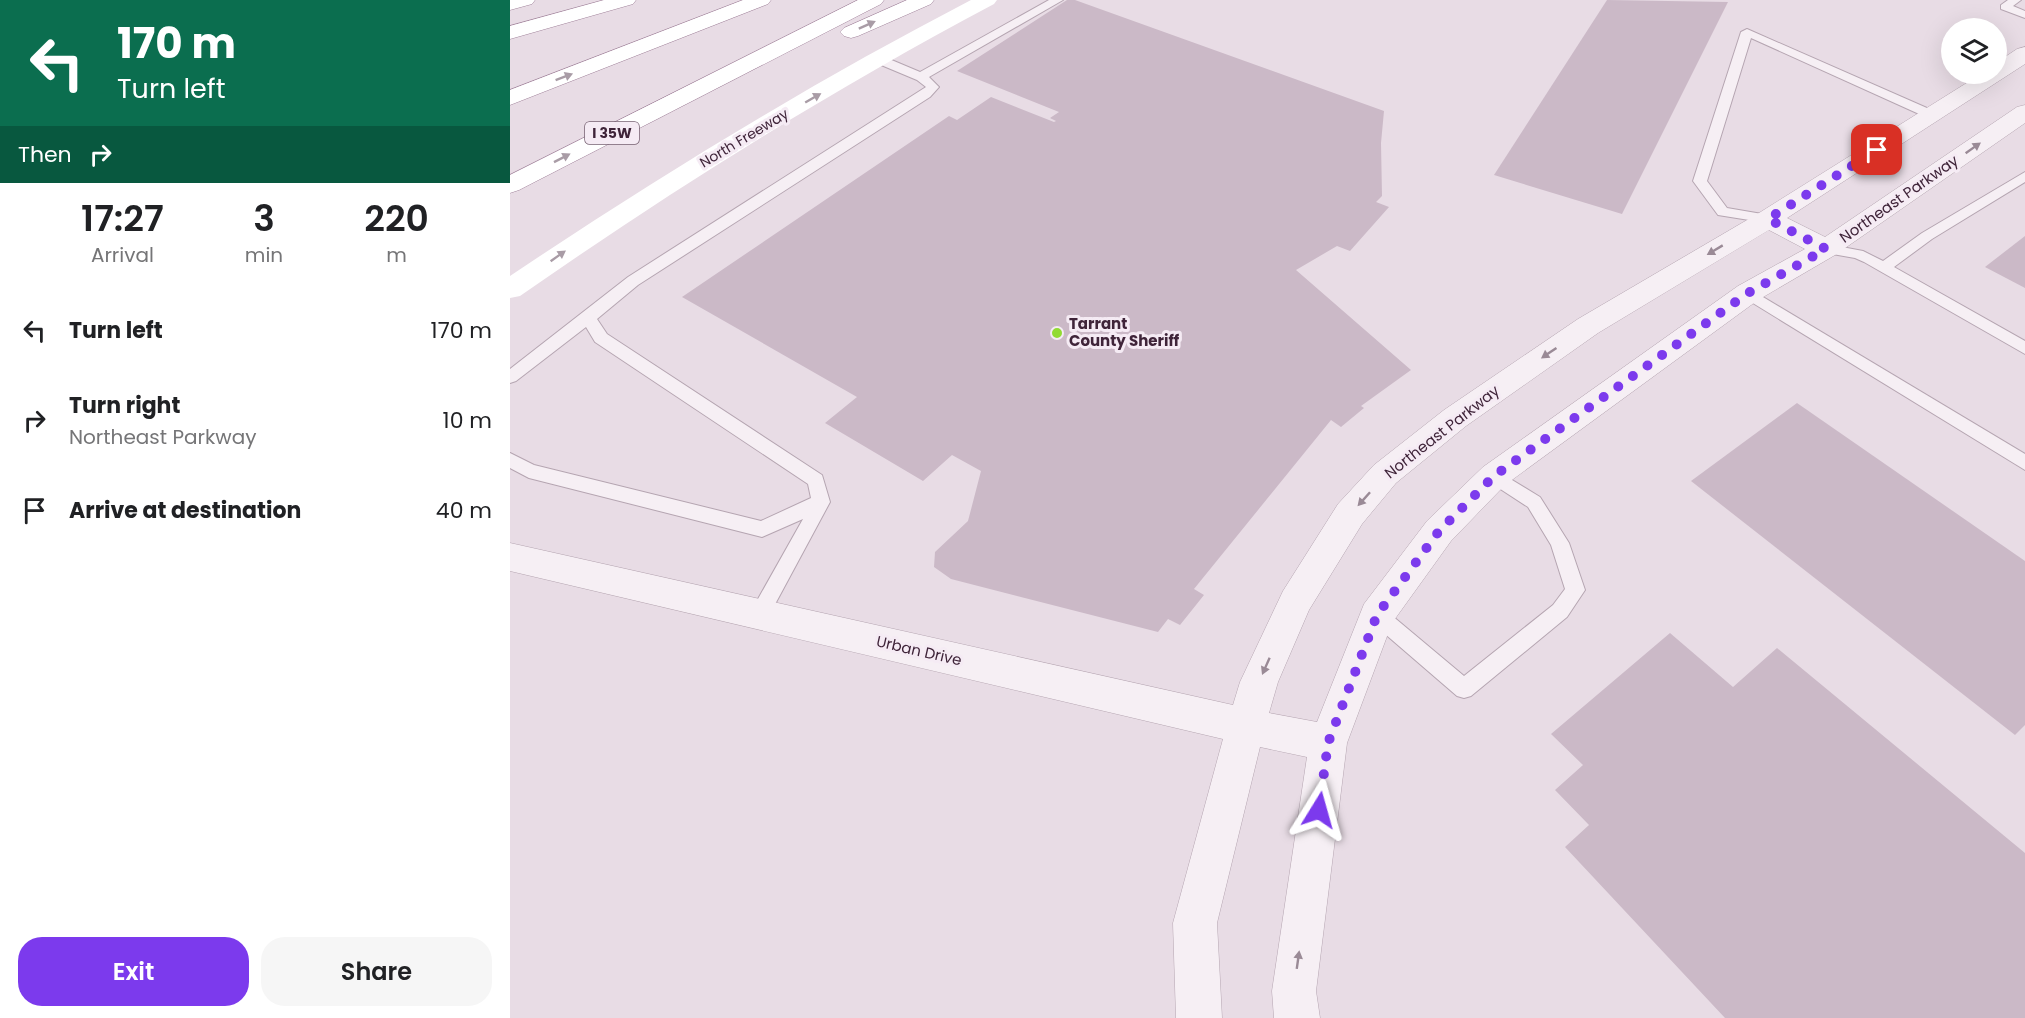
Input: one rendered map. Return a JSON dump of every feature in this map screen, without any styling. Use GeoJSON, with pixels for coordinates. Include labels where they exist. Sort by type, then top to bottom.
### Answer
{"type":"FeatureCollection","features":[{"type":"Feature","properties":{"kind":"main road"},"geometry":{"type":"LineString","coordinates":[[510,4],[525,0]]}},
{"type":"Feature","properties":{"kind":"main road"},"geometry":{"type":"LineString","coordinates":[[510,33],[626,0]]}},
{"type":"Feature","properties":{"kind":"main road"},"geometry":{"type":"LineString","coordinates":[[510,98],[761,0]]}},
{"type":"Feature","properties":{"kind":"main road","name":"I 35W"},"geometry":{"type":"LineString","coordinates":[[510,185],[874,0]]}},
{"type":"Feature","properties":{"kind":"main road"},"geometry":{"type":"LineString","coordinates":[[714,81],[777,64],[924,0]]}},
{"type":"Feature","properties":{"kind":"main road","name":"North Freeway"},"geometry":{"type":"LineString","coordinates":[[510,289],[620,214],[878,59],[987,0]]}},
{"type":"Feature","properties":{"kind":"street","name":"Northeast Parkway"},"geometry":{"type":"LineString","coordinates":[[2007,66],[2025,54]]}},
{"type":"Feature","properties":{"kind":"street","name":"Northeast Parkway"},"geometry":{"type":"LineString","coordinates":[[1199,1018],[1195,923],[1259,682],[1295,602],[1350,514],[1385,474],[1455,418],[1579,333],[1768,219],[1979,84]]}},
{"type":"Feature","properties":{"kind":"street","name":"Northeast Parkway"},"geometry":{"type":"LineString","coordinates":[[1297,1018],[1294,991],[1328,743],[1377,615],[1439,531],[1494,476],[1748,293],[1826,249],[2025,112]]}},
{"type":"Feature","properties":{"kind":"street"},"geometry":{"type":"LineString","coordinates":[[1768,219],[1826,249]]}},
{"type":"Feature","properties":{"kind":"street","name":"Urban Drive"},"geometry":{"type":"LineString","coordinates":[[510,557],[1328,743]]}},
{"type":"Feature","properties":{"kind":"lane"},"geometry":{"type":"LineString","coordinates":[[921,77],[1057,0]]}},
{"type":"Feature","properties":{"kind":"lane"},"geometry":{"type":"LineString","coordinates":[[2015,0],[2005,7],[2025,15]]}},
{"type":"Feature","properties":{"kind":"lane"},"geometry":{"type":"LineString","coordinates":[[1768,219],[1724,212],[1700,181],[1747,32],[1932,115]]}},
{"type":"Feature","properties":{"kind":"lane"},"geometry":{"type":"LineString","coordinates":[[510,377],[633,281],[926,94],[933,87],[921,77],[878,59]]}},
{"type":"Feature","properties":{"kind":"lane"},"geometry":{"type":"LineString","coordinates":[[1884,267],[1927,236],[2025,176]]}},
{"type":"Feature","properties":{"kind":"lane"},"geometry":{"type":"LineString","coordinates":[[1826,249],[1858,254],[2025,348]]}},
{"type":"Feature","properties":{"kind":"lane"},"geometry":{"type":"LineString","coordinates":[[1748,293],[2025,463]]}},
{"type":"Feature","properties":{"kind":"lane"},"geometry":{"type":"LineString","coordinates":[[588,318],[601,338],[816,480],[821,502],[759,615]]}},
{"type":"Feature","properties":{"kind":"lane"},"geometry":{"type":"LineString","coordinates":[[510,460],[529,471],[762,529],[821,502]]}},
{"type":"Feature","properties":{"kind":"lane"},"geometry":{"type":"LineString","coordinates":[[1377,615],[1464,689],[1560,611],[1575,590],[1560,543],[1534,502],[1494,476]]}},
{"type":"Feature","properties":{"kind":"building","name":"Tarrant County Sheriff"},"geometry":{"type":"Polygon","coordinates":[[[1067,0],[1075,0],[1384,111],[1381,143],[1382,196],[1376,202],[1389,207],[1350,251],[1337,246],[1296,270],[1411,370],[1361,406],[1364,408],[1341,427],[1331,420],[1194,589],[1204,595],[1180,625],[1168,619],[1158,632],[951,579],[934,567],[935,552],[968,521],[981,471],[952,455],[923,481],[825,423],[857,397],[682,297],[949,116],[957,120],[991,97],[1056,121],[1050,118],[1059,112],[957,71],[1067,0]]]}},
{"type":"Feature","properties":{"kind":"building"},"geometry":{"type":"Polygon","coordinates":[[[1607,0],[1728,2],[1622,214],[1494,175],[1607,0]]]}},
{"type":"Feature","properties":{"kind":"building"},"geometry":{"type":"Polygon","coordinates":[[[2025,236],[2025,288],[1985,267],[2025,236]]]}},
{"type":"Feature","properties":{"kind":"building"},"geometry":{"type":"Polygon","coordinates":[[[1797,403],[2025,561],[2025,725],[2015,735],[1691,481],[1797,403]]]}},
{"type":"Feature","properties":{"kind":"building"},"geometry":{"type":"Polygon","coordinates":[[[1670,633],[1733,687],[1777,648],[2025,853],[2025,1018],[1725,1018],[1565,847],[1589,825],[1555,790],[1583,765],[1551,734],[1670,633]]]}},
{"type":"Feature","properties":{"kind":"place","name":"Tarrant County Sheriff"},"geometry":{"type":"Point","coordinates":[1057,333]}},
{"type":"Feature","properties":{"kind":"route"},"geometry":{"type":"LineString","coordinates":[[1319,810],[1328,743],[1377,615],[1439,531],[1494,476],[1748,293],[1826,249],[1768,219],[1877,150]]}}]}
